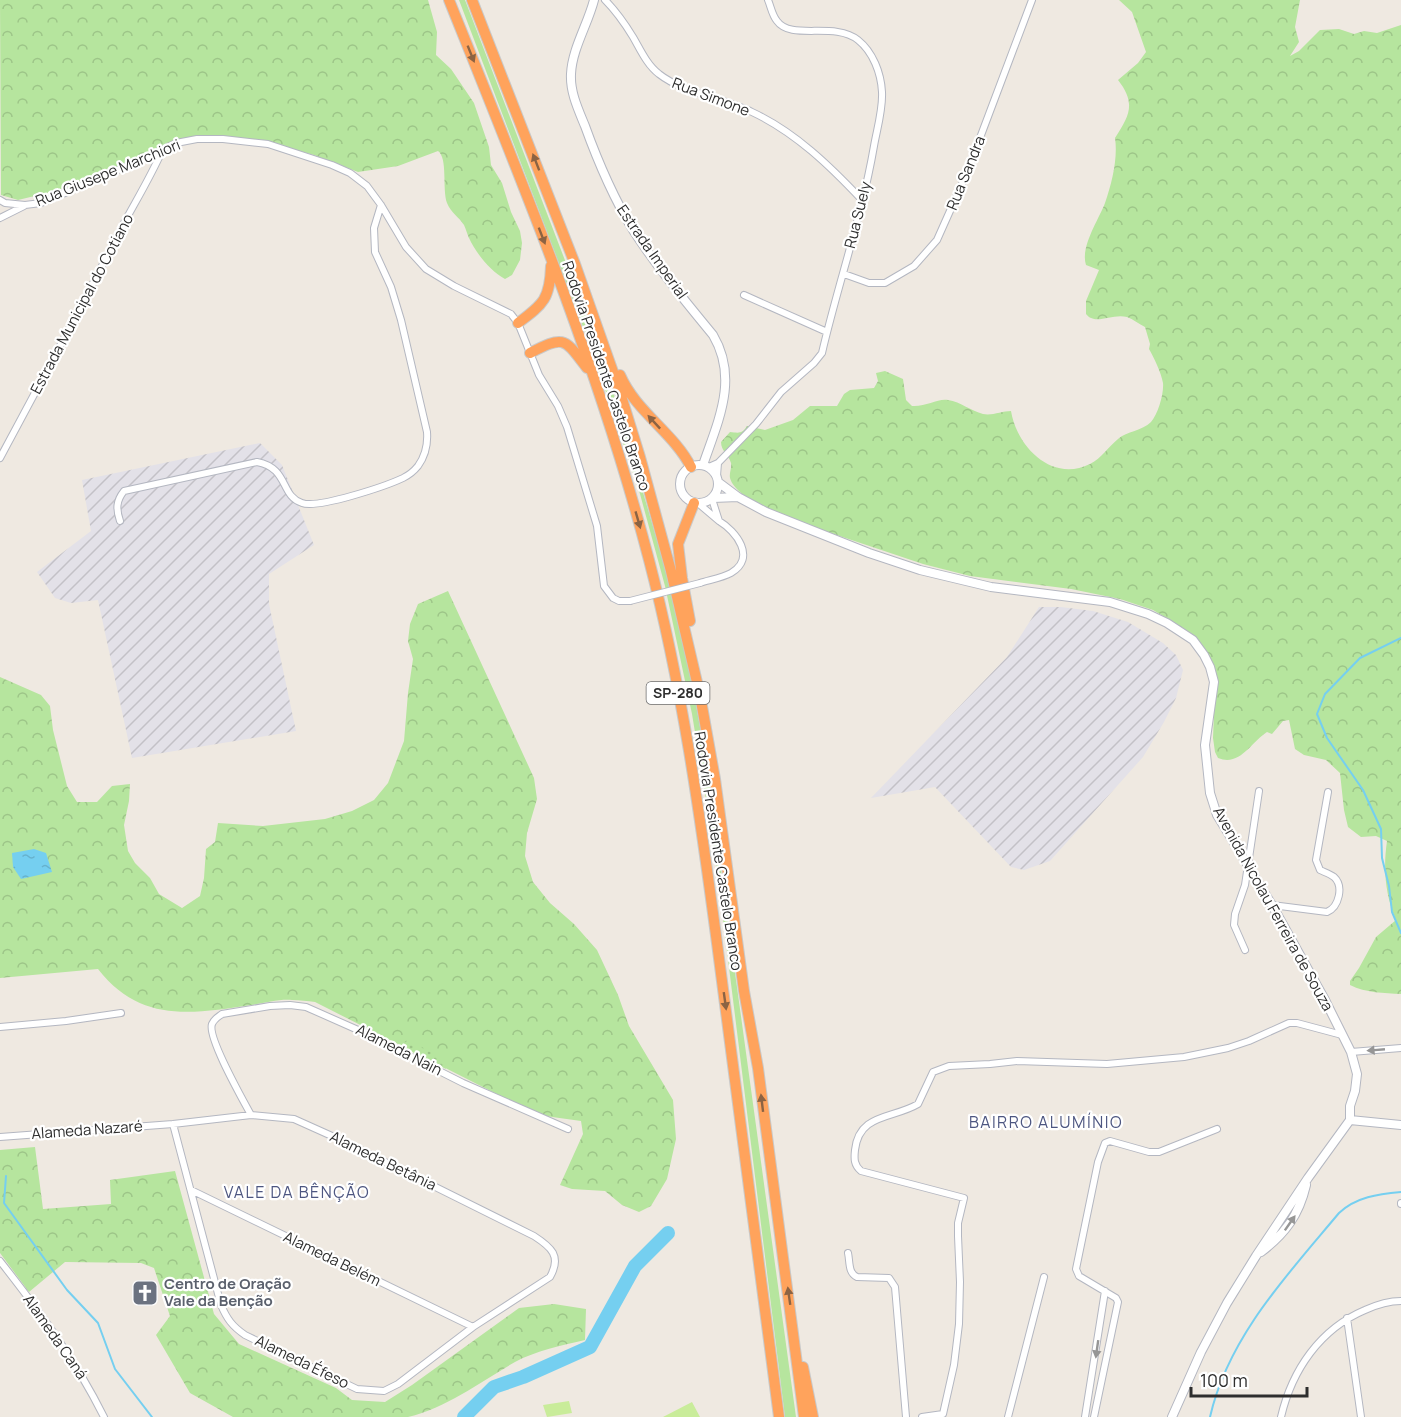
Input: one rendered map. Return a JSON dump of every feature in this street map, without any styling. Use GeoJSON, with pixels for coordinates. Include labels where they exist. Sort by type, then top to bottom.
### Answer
{"type":"FeatureCollection","features":[{"type":"Feature","properties":{"kind":"highway","name":"Rodovia Presidente Castelo Branco"},"geometry":{"type":"LineString","coordinates":[[449,0],[551,260],[593,375],[650,561],[680,703],[706,857],[779,1417]]}},
{"type":"Feature","properties":{"kind":"highway","name":"Rodovia Presidente Castelo Branco"},"geometry":{"type":"LineString","coordinates":[[472,0],[575,264],[619,389],[671,571],[700,695],[715,779],[744,991],[758,1068],[804,1417]]}},
{"type":"Feature","properties":{"kind":"highway"},"geometry":{"type":"LineString","coordinates":[[518,323],[531,314],[545,299],[550,289],[551,260]]}},
{"type":"Feature","properties":{"kind":"highway"},"geometry":{"type":"LineString","coordinates":[[575,264],[626,388],[640,408],[685,454],[691,466]]}},
{"type":"Feature","properties":{"kind":"highway"},"geometry":{"type":"LineString","coordinates":[[530,353],[554,342],[566,343],[593,375]]}},
{"type":"Feature","properties":{"kind":"highway"},"geometry":{"type":"LineString","coordinates":[[696,504],[678,543],[700,695]]}},
{"type":"Feature","properties":{"kind":"highway"},"geometry":{"type":"LineString","coordinates":[[794,1337],[806,1378],[813,1417]]}},
{"type":"Feature","properties":{"kind":"street","name":"Estrada Imperial"},"geometry":{"type":"LineString","coordinates":[[594,0],[571,71],[571,88],[593,149],[614,197],[659,268],[713,335],[725,364],[726,388],[706,466]]}},
{"type":"Feature","properties":{"kind":"street","name":"Rua Simone"},"geometry":{"type":"LineString","coordinates":[[605,0],[626,26],[657,73],[670,81],[753,112],[781,129],[824,161],[862,200]]}},
{"type":"Feature","properties":{"kind":"street","name":"Rua Suely"},"geometry":{"type":"LineString","coordinates":[[706,466],[718,463],[756,424],[781,392],[822,353],[870,166],[882,95],[876,65],[868,50],[849,34],[837,30],[789,30],[781,26],[773,15],[768,0]]}},
{"type":"Feature","properties":{"kind":"street","name":"Rua Sandra"},"geometry":{"type":"LineString","coordinates":[[844,274],[869,283],[885,283],[914,266],[937,240],[966,175],[1032,0]]}},
{"type":"Feature","properties":{"kind":"street","name":"Rua Giusepe Marchiori"},"geometry":{"type":"LineString","coordinates":[[0,200],[25,206],[41,203],[176,143],[223,138],[268,144],[350,173],[367,186],[406,248],[426,269],[454,286],[511,314],[518,323]]}},
{"type":"Feature","properties":{"kind":"street","name":"Estrada Municipal do Cotiano"},"geometry":{"type":"LineString","coordinates":[[0,458],[153,172],[162,150]]}},
{"type":"Feature","properties":{"kind":"street"},"geometry":{"type":"LineString","coordinates":[[120,521],[117,511],[118,499],[124,491],[257,462],[269,464],[279,472],[292,497],[307,505],[320,504],[390,483],[406,477],[417,467],[425,455],[428,444],[427,432],[401,320],[391,287],[375,252],[374,228],[381,205]]}},
{"type":"Feature","properties":{"kind":"street"},"geometry":{"type":"LineString","coordinates":[[0,218],[25,206]]}},
{"type":"Feature","properties":{"kind":"street"},"geometry":{"type":"LineString","coordinates":[[744,295],[827,332]]}},
{"type":"Feature","properties":{"kind":"street"},"geometry":{"type":"LineString","coordinates":[[518,323],[545,386],[564,418],[597,526],[604,586],[613,598],[619,602],[630,601],[700,583],[733,572],[741,563],[744,550],[739,539],[719,521],[684,497],[680,486],[682,474],[691,466],[706,466],[718,479]]}},
{"type":"Feature","properties":{"kind":"street"},"geometry":{"type":"LineString","coordinates":[[718,463],[718,488],[713,499],[719,521]]}},
{"type":"Feature","properties":{"kind":"street","name":"Avenida Nicolau Ferreira de Souza"},"geometry":{"type":"LineString","coordinates":[[718,479],[738,498],[766,512],[818,534],[920,570],[991,587],[1110,602],[1167,623],[1193,640],[1210,667],[1214,682],[1205,745],[1210,794],[1217,815],[1272,905],[1351,1052],[1357,1074],[1350,1106],[1350,1120],[1256,1256],[1201,1352],[1172,1417]]}},
{"type":"Feature","properties":{"kind":"street","name":"Avenida Nicolau Ferreira de Souza"},"geometry":{"type":"LineString","coordinates":[[713,499],[738,498]]}},
{"type":"Feature","properties":{"kind":"street"},"geometry":{"type":"LineString","coordinates":[[696,504],[713,499]]}},
{"type":"Feature","properties":{"kind":"street"},"geometry":{"type":"LineString","coordinates":[[1245,950],[1236,931],[1235,914],[1245,885],[1259,791]]}},
{"type":"Feature","properties":{"kind":"street"},"geometry":{"type":"LineString","coordinates":[[1272,905],[1327,912],[1336,905],[1339,896],[1336,879],[1317,866],[1328,792]]}},
{"type":"Feature","properties":{"kind":"street","name":"Alameda Nain"},"geometry":{"type":"LineString","coordinates":[[250,1115],[216,1044],[211,1031],[212,1024],[222,1014],[290,1005],[306,1007],[358,1030],[463,1083],[568,1129]]}},
{"type":"Feature","properties":{"kind":"street"},"geometry":{"type":"LineString","coordinates":[[0,1027],[66,1022],[121,1013]]}},
{"type":"Feature","properties":{"kind":"street"},"geometry":{"type":"LineString","coordinates":[[922,1417],[944,1414],[954,1365],[960,1324],[958,1230],[964,1198],[861,1171],[854,1161],[856,1143],[864,1127],[882,1117],[918,1104],[929,1077],[941,1068],[1017,1061],[1107,1064],[1154,1061],[1228,1048],[1289,1023],[1342,1035]]}},
{"type":"Feature","properties":{"kind":"street"},"geometry":{"type":"LineString","coordinates":[[1351,1052],[1401,1048]]}},
{"type":"Feature","properties":{"kind":"street","name":"Alameda Betânia"},"geometry":{"type":"LineString","coordinates":[[173,1124],[250,1115],[294,1119],[312,1126],[548,1244],[555,1257],[556,1266],[550,1276]]}},
{"type":"Feature","properties":{"kind":"street"},"geometry":{"type":"LineString","coordinates":[[1350,1120],[1401,1125]]}},
{"type":"Feature","properties":{"kind":"street","name":"Alameda Nazaré"},"geometry":{"type":"LineString","coordinates":[[0,1137],[173,1124]]}},
{"type":"Feature","properties":{"kind":"street","name":"Alameda Éfeso"},"geometry":{"type":"LineString","coordinates":[[173,1124],[221,1305],[227,1319],[233,1327],[245,1335],[357,1389],[384,1391],[398,1384],[473,1327],[550,1276]]}},
{"type":"Feature","properties":{"kind":"street"},"geometry":{"type":"LineString","coordinates":[[1094,1417],[1118,1302],[1116,1298],[1079,1276],[1076,1269],[1098,1162],[1105,1143],[1110,1141],[1149,1152],[1160,1152],[1217,1129]]}},
{"type":"Feature","properties":{"kind":"street","name":"Alameda Belém"},"geometry":{"type":"LineString","coordinates":[[191,1190],[473,1327]]}},
{"type":"Feature","properties":{"kind":"street"},"geometry":{"type":"LineString","coordinates":[[848,1253],[851,1272],[854,1276],[889,1278],[895,1287],[906,1417]]}},
{"type":"Feature","properties":{"kind":"street","name":"Alameda Caná"},"geometry":{"type":"LineString","coordinates":[[0,1261],[70,1355],[85,1378],[104,1417]]}},
{"type":"Feature","properties":{"kind":"street"},"geometry":{"type":"LineString","coordinates":[[1011,1417],[1044,1277]]}},
{"type":"Feature","properties":{"kind":"street"},"geometry":{"type":"LineString","coordinates":[[1085,1417],[1105,1291]]}},
{"type":"Feature","properties":{"kind":"street"},"geometry":{"type":"LineString","coordinates":[[1281,1417],[1293,1381],[1316,1343],[1327,1332],[1347,1318],[1382,1303],[1401,1301]]}},
{"type":"Feature","properties":{"kind":"street"},"geometry":{"type":"LineString","coordinates":[[1347,1318],[1361,1417]]}},
{"type":"Feature","properties":{"kind":"street"},"geometry":{"type":"LineString","coordinates":[[1101,1322],[1112,1323]]}},
{"type":"Feature","properties":{"kind":"shaded area"},"geometry":{"type":"Polygon","coordinates":[[[260,443],[282,465],[314,545],[269,574],[269,604],[296,731],[132,758],[98,600],[71,603],[55,598],[37,572],[91,531],[82,480],[260,443]]]}},
{"type":"Feature","properties":{"kind":"shaded area"},"geometry":{"type":"Polygon","coordinates":[[[1039,607],[1093,611],[1128,622],[1163,643],[1176,655],[1183,670],[1176,698],[1143,757],[1050,861],[1024,870],[1011,867],[935,787],[871,798],[1007,657],[1039,607]]]}},
{"type":"Feature","properties":{"kind":"green space"},"geometry":{"type":"Polygon","coordinates":[[[0,0],[428,0],[437,32],[436,55],[451,69],[474,103],[489,147],[491,165],[502,183],[520,231],[522,243],[520,260],[512,275],[505,279],[494,271],[480,255],[464,225],[447,203],[443,160],[438,151],[398,166],[358,172],[314,155],[266,142],[198,139],[167,145],[72,187],[18,200],[1,195],[0,0]]]}},
{"type":"Feature","properties":{"kind":"green space"},"geometry":{"type":"Polygon","coordinates":[[[459,0],[465,0],[576,289],[616,401],[670,584],[690,672],[705,754],[796,1417],[785,1417],[715,855],[692,714],[665,586],[640,494],[593,353],[459,0]]]}},
{"type":"Feature","properties":{"kind":"green space"},"geometry":{"type":"Polygon","coordinates":[[[1119,0],[1300,0],[1295,27],[1299,42],[1290,56],[1299,51],[1320,30],[1339,29],[1354,34],[1364,31],[1377,33],[1401,25],[1401,994],[1369,991],[1350,985],[1350,981],[1376,937],[1396,920],[1389,901],[1386,881],[1387,841],[1376,836],[1361,837],[1348,827],[1340,773],[1326,760],[1304,755],[1295,749],[1289,720],[1283,721],[1272,734],[1267,732],[1261,736],[1239,756],[1226,760],[1218,758],[1213,738],[1215,689],[1200,646],[1178,625],[1153,610],[1120,599],[1071,589],[970,576],[923,564],[780,516],[744,495],[730,478],[731,463],[721,442],[730,432],[740,432],[747,426],[765,430],[793,420],[810,406],[837,406],[844,394],[850,390],[874,388],[878,381],[876,373],[885,371],[903,379],[906,400],[912,406],[948,400],[983,414],[1011,411],[1021,437],[1029,449],[1038,458],[1062,469],[1076,469],[1090,464],[1122,436],[1151,422],[1160,404],[1163,383],[1149,349],[1150,344],[1145,327],[1127,317],[1094,319],[1086,314],[1086,301],[1099,270],[1086,265],[1086,250],[1108,195],[1115,162],[1115,138],[1129,109],[1124,88],[1118,80],[1138,63],[1146,52],[1132,12],[1119,0]]]}},
{"type":"Feature","properties":{"kind":"green space"},"geometry":{"type":"Polygon","coordinates":[[[448,591],[534,778],[537,799],[527,833],[525,856],[533,882],[550,903],[574,924],[597,950],[618,995],[629,1026],[673,1100],[676,1139],[667,1179],[651,1206],[639,1212],[622,1205],[605,1191],[572,1189],[560,1185],[583,1134],[581,1121],[538,1115],[315,1002],[282,1000],[208,1011],[168,1011],[131,999],[114,986],[98,969],[0,978],[0,677],[41,695],[50,706],[53,730],[67,786],[77,802],[97,802],[112,786],[130,784],[124,825],[128,851],[135,863],[150,878],[159,894],[182,908],[200,896],[206,849],[215,842],[218,823],[263,826],[325,819],[352,811],[374,800],[388,783],[404,741],[413,659],[408,641],[410,624],[418,604],[448,591]]]}},
{"type":"Feature","properties":{"kind":"green space"},"geometry":{"type":"Polygon","coordinates":[[[408,1039],[444,1060],[446,1069],[400,1046],[408,1039]]]}},
{"type":"Feature","properties":{"kind":"green space"},"geometry":{"type":"Polygon","coordinates":[[[35,1147],[43,1209],[111,1204],[110,1180],[175,1171],[214,1314],[239,1344],[336,1388],[352,1400],[385,1402],[519,1308],[554,1304],[586,1309],[585,1340],[523,1358],[437,1407],[408,1417],[233,1417],[190,1393],[156,1335],[170,1316],[154,1268],[141,1263],[65,1262],[29,1292],[0,1253],[0,1150],[35,1147]]]}},
{"type":"Feature","properties":{"kind":"green space"},"geometry":{"type":"Polygon","coordinates":[[[569,1401],[572,1413],[547,1417],[543,1405],[569,1401]]]}},
{"type":"Feature","properties":{"kind":"green space"},"geometry":{"type":"Polygon","coordinates":[[[692,1402],[700,1417],[663,1417],[692,1402]]]}},
{"type":"Feature","properties":{"kind":"water"},"geometry":{"type":"Polygon","coordinates":[[[34,849],[46,853],[52,872],[21,879],[13,867],[12,853],[34,849]]]}},
{"type":"Feature","properties":{"kind":"waterway"},"geometry":{"type":"LineString","coordinates":[[1401,638],[1360,658],[1325,694],[1317,714],[1327,738],[1363,790],[1381,829],[1382,858],[1392,912],[1401,933]]}},
{"type":"Feature","properties":{"kind":"waterway"},"geometry":{"type":"LineString","coordinates":[[6,1176],[4,1203],[67,1290],[98,1323],[115,1369],[152,1417]]}},
{"type":"Feature","properties":{"kind":"waterway"},"geometry":{"type":"LineString","coordinates":[[1210,1417],[1219,1388],[1245,1333],[1281,1283],[1339,1213],[1360,1200],[1376,1195],[1401,1192]]}},
{"type":"Feature","properties":{"kind":"waterway"},"geometry":{"type":"LineString","coordinates":[[464,1417],[494,1387],[523,1377],[590,1347],[635,1266],[668,1233]]}},
{"type":"Feature","properties":{"kind":"place","name":"Centro de Oração Vale da Benção"},"geometry":{"type":"Point","coordinates":[145,1293]}},
{"type":"Feature","properties":{"kind":"district","name":"BAIRRO ALUMÍNIO"},"geometry":{"type":"Point","coordinates":[1046,1122]}},
{"type":"Feature","properties":{"kind":"district","name":"VALE DA BÊNÇÃO"},"geometry":{"type":"Point","coordinates":[297,1192]}}]}
